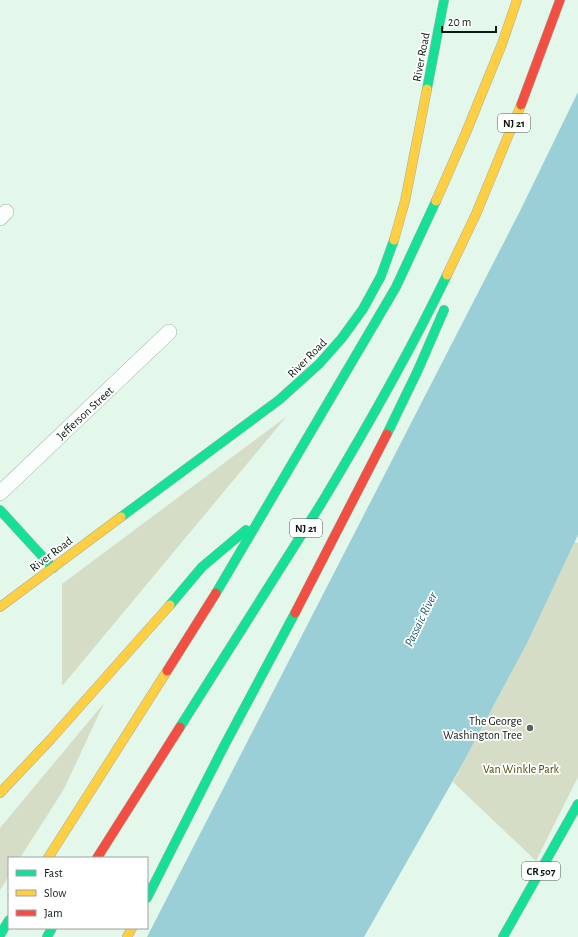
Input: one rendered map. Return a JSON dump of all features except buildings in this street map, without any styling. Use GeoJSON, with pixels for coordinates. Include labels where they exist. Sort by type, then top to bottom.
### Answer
{"type":"FeatureCollection","features":[{"type":"Feature","properties":{"kind":"main road","name":"River Road"},"geometry":{"type":"LineString","coordinates":[[0,607],[286,395],[321,363],[345,335],[366,304],[378,282],[392,247],[415,152],[444,0]]}},
{"type":"Feature","properties":{"kind":"main road"},"geometry":{"type":"LineString","coordinates":[[49,857],[208,607],[396,287],[465,136],[502,44],[517,0]]}},
{"type":"Feature","properties":{"kind":"main road","name":"NJ 21"},"geometry":{"type":"LineString","coordinates":[[98,857],[314,515],[355,448],[390,384],[436,297],[476,214],[538,63],[560,0]]}},
{"type":"Feature","properties":{"kind":"main road"},"geometry":{"type":"LineString","coordinates":[[538,63],[566,0]]}},
{"type":"Feature","properties":{"kind":"main road"},"geometry":{"type":"LineString","coordinates":[[454,279],[489,183]]}},
{"type":"Feature","properties":{"kind":"main road"},"geometry":{"type":"LineString","coordinates":[[148,896],[197,798],[322,562],[390,429],[418,370],[447,301]]}},
{"type":"Feature","properties":{"kind":"main road"},"geometry":{"type":"LineString","coordinates":[[0,510],[53,568]]}},
{"type":"Feature","properties":{"kind":"main road"},"geometry":{"type":"LineString","coordinates":[[0,793],[51,739],[202,567],[259,520]]}},
{"type":"Feature","properties":{"kind":"main road"},"geometry":{"type":"LineString","coordinates":[[0,802],[51,739]]}},
{"type":"Feature","properties":{"kind":"main road","name":"CR 507"},"geometry":{"type":"LineString","coordinates":[[503,937],[578,804]]}},
{"type":"Feature","properties":{"kind":"main road"},"geometry":{"type":"LineString","coordinates":[[0,935],[8,922]]}},
{"type":"Feature","properties":{"kind":"street","name":"Jefferson Street"},"geometry":{"type":"LineString","coordinates":[[0,494],[169,332]]}},
{"type":"Feature","properties":{"kind":"green space"},"geometry":{"type":"Polygon","coordinates":[[[286,417],[63,685],[62,685],[62,584],[286,417]]]}},
{"type":"Feature","properties":{"kind":"green space","name":"Van Winkle Park"},"geometry":{"type":"Polygon","coordinates":[[[575,542],[578,543],[578,777],[536,861],[453,782],[509,677],[575,542]]]}},
{"type":"Feature","properties":{"kind":"green space"},"geometry":{"type":"Polygon","coordinates":[[[104,703],[64,789],[21,857],[8,857],[8,878],[0,890],[0,828],[104,703]]]}},
{"type":"Feature","properties":{"kind":"water","name":"Passaic River"},"geometry":{"type":"Polygon","coordinates":[[[578,92],[578,535],[527,643],[463,763],[364,937],[147,937],[520,211],[578,92]]]}},
{"type":"Feature","properties":{"kind":"traffic: fast"},"geometry":{"type":"LineString","coordinates":[[427,89],[444,0]]}},
{"type":"Feature","properties":{"kind":"traffic: fast"},"geometry":{"type":"LineString","coordinates":[[216,593],[396,287],[436,201]]}},
{"type":"Feature","properties":{"kind":"traffic: fast"},"geometry":{"type":"LineString","coordinates":[[121,517],[279,400],[319,364],[342,338],[363,309],[381,276],[394,240]]}},
{"type":"Feature","properties":{"kind":"traffic: fast"},"geometry":{"type":"LineString","coordinates":[[180,727],[338,476],[402,362],[447,275]]}},
{"type":"Feature","properties":{"kind":"traffic: fast"},"geometry":{"type":"LineString","coordinates":[[387,434],[418,370],[444,310]]}},
{"type":"Feature","properties":{"kind":"traffic: fast"},"geometry":{"type":"LineString","coordinates":[[0,510],[53,568]]}},
{"type":"Feature","properties":{"kind":"traffic: fast"},"geometry":{"type":"LineString","coordinates":[[170,605],[202,567],[246,530]]}},
{"type":"Feature","properties":{"kind":"traffic: fast"},"geometry":{"type":"LineString","coordinates":[[148,896],[223,748],[295,613]]}},
{"type":"Feature","properties":{"kind":"traffic: fast"},"geometry":{"type":"LineString","coordinates":[[503,937],[578,804]]}},
{"type":"Feature","properties":{"kind":"traffic: fast"},"geometry":{"type":"LineString","coordinates":[[0,935],[8,922]]}},
{"type":"Feature","properties":{"kind":"traffic: fast"},"geometry":{"type":"LineString","coordinates":[[47,937],[51,929]]}},
{"type":"Feature","properties":{"kind":"traffic: slow"},"geometry":{"type":"LineString","coordinates":[[436,201],[502,44],[517,0]]}},
{"type":"Feature","properties":{"kind":"traffic: slow"},"geometry":{"type":"LineString","coordinates":[[394,240],[405,201],[427,89]]}},
{"type":"Feature","properties":{"kind":"traffic: slow"},"geometry":{"type":"LineString","coordinates":[[447,275],[476,214],[521,105]]}},
{"type":"Feature","properties":{"kind":"traffic: slow"},"geometry":{"type":"LineString","coordinates":[[0,607],[121,517]]}},
{"type":"Feature","properties":{"kind":"traffic: slow"},"geometry":{"type":"LineString","coordinates":[[0,793],[51,739],[170,605]]}},
{"type":"Feature","properties":{"kind":"traffic: slow"},"geometry":{"type":"LineString","coordinates":[[49,857],[167,671]]}},
{"type":"Feature","properties":{"kind":"traffic: slow"},"geometry":{"type":"LineString","coordinates":[[127,937],[131,929]]}},
{"type":"Feature","properties":{"kind":"traffic: jam"},"geometry":{"type":"LineString","coordinates":[[521,105],[560,0]]}},
{"type":"Feature","properties":{"kind":"traffic: jam"},"geometry":{"type":"LineString","coordinates":[[295,613],[387,434]]}},
{"type":"Feature","properties":{"kind":"traffic: jam"},"geometry":{"type":"LineString","coordinates":[[167,671],[216,593]]}},
{"type":"Feature","properties":{"kind":"traffic: jam"},"geometry":{"type":"LineString","coordinates":[[98,857],[180,727]]}},
{"type":"Feature","properties":{"kind":"place","name":"The George Washington Tree"},"geometry":{"type":"Point","coordinates":[530,728]}}]}
